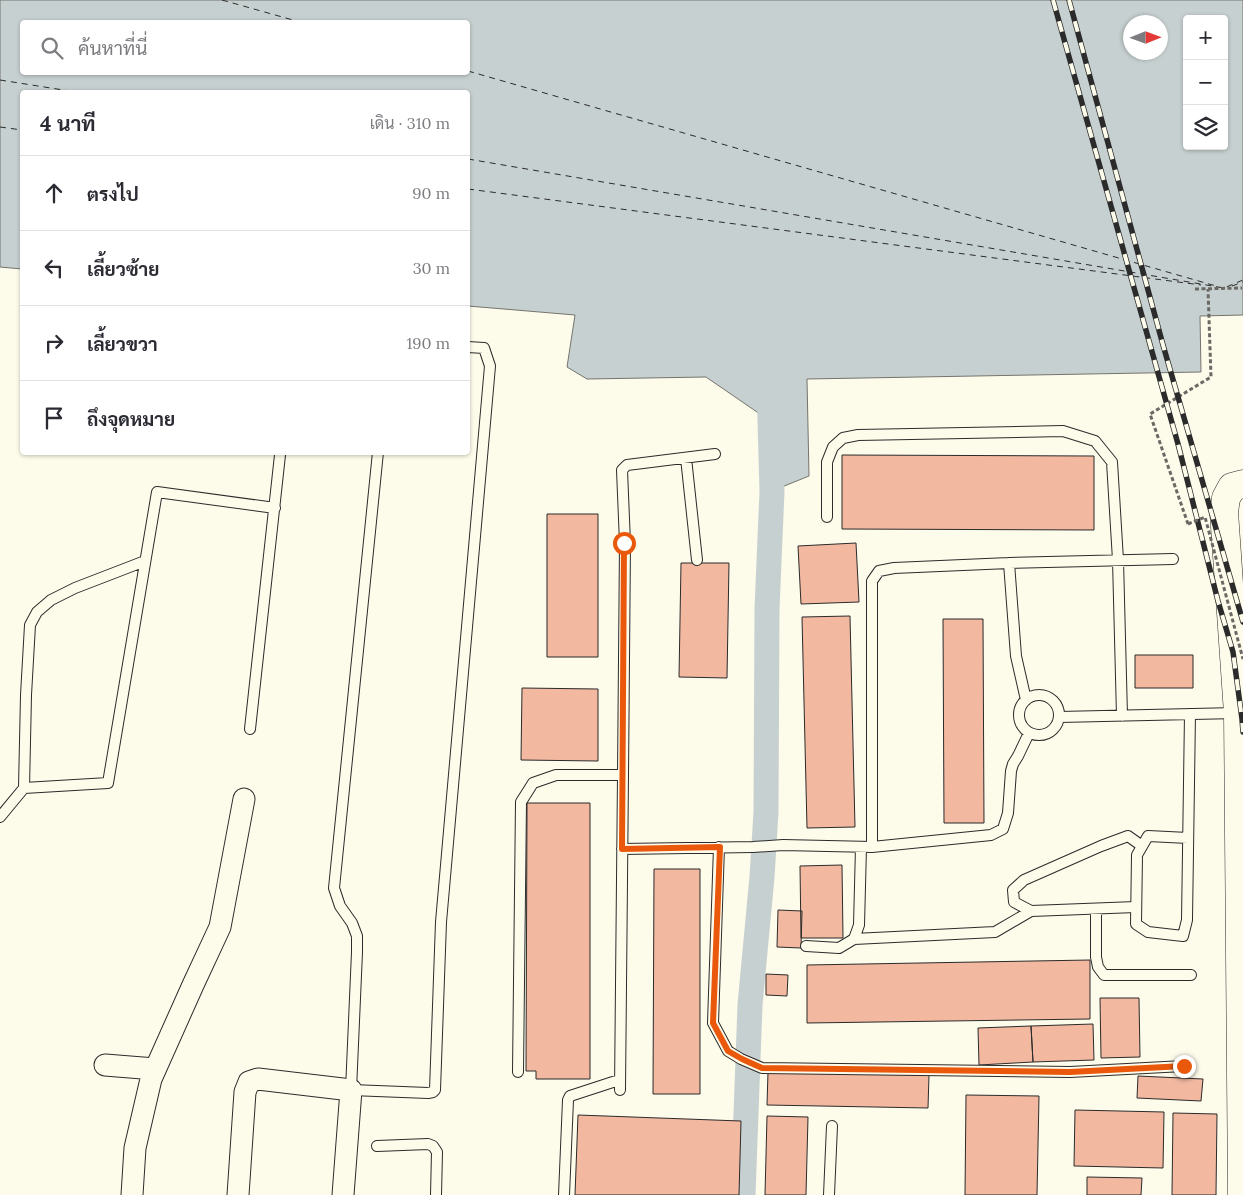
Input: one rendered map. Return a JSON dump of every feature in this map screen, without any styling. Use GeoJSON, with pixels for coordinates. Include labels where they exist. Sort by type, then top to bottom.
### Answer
{"type":"FeatureCollection","features":[{"type":"Feature","properties":{"kind":"street"},"geometry":{"type":"LineString","coordinates":[[1242,1195],[1238,712],[1224,512],[1226,498],[1232,488],[1243,484]]}},
{"type":"Feature","properties":{"kind":"street"},"geometry":{"type":"LineString","coordinates":[[132,1195],[134,1148],[151,1079],[220,927],[244,799]]}},
{"type":"Feature","properties":{"kind":"street"},"geometry":{"type":"LineString","coordinates":[[105,1065],[155,1069]]}},
{"type":"Feature","properties":{"kind":"street"},"geometry":{"type":"LineString","coordinates":[[238,1195],[245,1092],[249,1082],[258,1079],[351,1090],[344,1195]]}},
{"type":"Feature","properties":{"kind":"lane"},"geometry":{"type":"LineString","coordinates":[[378,455],[334,888],[340,906],[352,923],[356,936],[357,952],[351,1090],[428,1093],[435,1090],[441,922],[490,366],[484,348],[470,347]]}},
{"type":"Feature","properties":{"kind":"lane"},"geometry":{"type":"LineString","coordinates":[[827,517],[827,462],[833,447],[843,438],[858,435],[1064,431],[1095,441],[1112,462],[1118,560],[1122,716]]}},
{"type":"Feature","properties":{"kind":"lane"},"geometry":{"type":"LineString","coordinates":[[564,1195],[568,1100],[570,1096],[620,1085],[624,776],[624,543],[622,470],[627,465],[715,454]]}},
{"type":"Feature","properties":{"kind":"lane"},"geometry":{"type":"LineString","coordinates":[[250,729],[280,455]]}},
{"type":"Feature","properties":{"kind":"lane"},"geometry":{"type":"LineString","coordinates":[[686,458],[697,560]]}},
{"type":"Feature","properties":{"kind":"lane"},"geometry":{"type":"LineString","coordinates":[[24,788],[108,783],[157,492],[275,508]]}},
{"type":"Feature","properties":{"kind":"lane"},"geometry":{"type":"LineString","coordinates":[[872,847],[872,581],[879,571],[894,568],[1009,563],[1173,559]]}},
{"type":"Feature","properties":{"kind":"lane"},"geometry":{"type":"LineString","coordinates":[[0,817],[24,788],[30,625],[37,612],[51,600],[75,588],[145,561]]}},
{"type":"Feature","properties":{"kind":"lane"},"geometry":{"type":"LineString","coordinates":[[1009,563],[1016,656],[1026,700]]}},
{"type":"Feature","properties":{"kind":"lane"},"geometry":{"type":"LineString","coordinates":[[1038,695],[1050,698],[1056,705],[1059,717],[1054,729],[1038,736],[1029,733],[1023,727],[1019,719],[1020,710],[1026,700],[1038,695]]}},
{"type":"Feature","properties":{"kind":"lane"},"geometry":{"type":"LineString","coordinates":[[1059,717],[1238,712]]}},
{"type":"Feature","properties":{"kind":"lane"},"geometry":{"type":"LineString","coordinates":[[1188,838],[1148,836],[1137,855],[1136,924],[1148,932],[1183,936],[1187,920],[1190,714]]}},
{"type":"Feature","properties":{"kind":"lane"},"geometry":{"type":"LineString","coordinates":[[622,849],[783,845],[872,847],[991,835],[1003,829],[1008,813],[1010,771],[1029,733]]}},
{"type":"Feature","properties":{"kind":"lane"},"geometry":{"type":"LineString","coordinates":[[518,1072],[521,802],[533,783],[556,775],[624,776]]}},
{"type":"Feature","properties":{"kind":"lane"},"geometry":{"type":"LineString","coordinates":[[1031,911],[1014,902],[1013,890],[1024,880],[1128,836],[1142,846]]}},
{"type":"Feature","properties":{"kind":"lane"},"geometry":{"type":"LineString","coordinates":[[720,847],[713,1023],[728,1051],[742,1059],[762,1068],[1070,1072],[1184,1066]]}},
{"type":"Feature","properties":{"kind":"lane"},"geometry":{"type":"LineString","coordinates":[[854,940],[859,925],[861,847]]}},
{"type":"Feature","properties":{"kind":"lane"},"geometry":{"type":"LineString","coordinates":[[806,946],[839,948],[854,940],[995,932],[1031,911],[1136,907]]}},
{"type":"Feature","properties":{"kind":"lane"},"geometry":{"type":"LineString","coordinates":[[1096,909],[1096,957],[1098,967],[1104,975],[1191,976]]}},
{"type":"Feature","properties":{"kind":"lane"},"geometry":{"type":"LineString","coordinates":[[829,1195],[832,1126]]}},
{"type":"Feature","properties":{"kind":"lane"},"geometry":{"type":"LineString","coordinates":[[376,1146],[428,1144],[434,1146],[437,1152],[436,1195]]}},
{"type":"Feature","properties":{"kind":"path"},"geometry":{"type":"LineString","coordinates":[[1195,289],[1242,288]]}},
{"type":"Feature","properties":{"kind":"path"},"geometry":{"type":"LineString","coordinates":[[1208,289],[1211,377],[1150,414],[1188,524],[1205,517],[1243,659]]}},
{"type":"Feature","properties":{"kind":"shaded area"},"geometry":{"type":"Polygon","coordinates":[[[0,0],[1243,0],[1243,315],[1200,316],[1201,372],[807,379],[809,476],[772,491],[780,473],[773,423],[706,377],[587,379],[567,367],[575,315],[470,306],[470,90],[20,90],[20,269],[0,267],[0,0]]]}},
{"type":"Feature","properties":{"kind":"building"},"geometry":{"type":"Polygon","coordinates":[[[842,455],[1094,456],[1094,530],[842,529],[842,455]]]}},
{"type":"Feature","properties":{"kind":"building"},"geometry":{"type":"Polygon","coordinates":[[[547,514],[598,514],[598,657],[547,657],[547,514]]]}},
{"type":"Feature","properties":{"kind":"building"},"geometry":{"type":"Polygon","coordinates":[[[856,543],[859,602],[801,604],[798,546],[856,543]]]}},
{"type":"Feature","properties":{"kind":"building"},"geometry":{"type":"Polygon","coordinates":[[[681,563],[729,563],[727,678],[679,677],[681,563]]]}},
{"type":"Feature","properties":{"kind":"building"},"geometry":{"type":"Polygon","coordinates":[[[850,616],[855,827],[807,828],[802,617],[850,616]]]}},
{"type":"Feature","properties":{"kind":"building"},"geometry":{"type":"Polygon","coordinates":[[[943,619],[983,619],[984,823],[944,823],[943,619]]]}},
{"type":"Feature","properties":{"kind":"building"},"geometry":{"type":"Polygon","coordinates":[[[1135,655],[1193,655],[1193,688],[1135,688],[1135,655]]]}},
{"type":"Feature","properties":{"kind":"building"},"geometry":{"type":"Polygon","coordinates":[[[522,688],[598,689],[598,761],[521,760],[522,688]]]}},
{"type":"Feature","properties":{"kind":"building"},"geometry":{"type":"Polygon","coordinates":[[[527,803],[590,803],[590,1079],[536,1079],[536,1071],[526,1071],[527,803]]]}},
{"type":"Feature","properties":{"kind":"building"},"geometry":{"type":"Polygon","coordinates":[[[842,865],[843,938],[801,938],[800,866],[842,865]]]}},
{"type":"Feature","properties":{"kind":"building"},"geometry":{"type":"Polygon","coordinates":[[[654,869],[700,869],[700,1094],[653,1094],[654,869]]]}},
{"type":"Feature","properties":{"kind":"building"},"geometry":{"type":"Polygon","coordinates":[[[778,910],[802,911],[801,948],[777,947],[778,910]]]}},
{"type":"Feature","properties":{"kind":"building"},"geometry":{"type":"Polygon","coordinates":[[[1090,960],[1090,1019],[807,1023],[807,965],[1090,960]]]}},
{"type":"Feature","properties":{"kind":"building"},"geometry":{"type":"Polygon","coordinates":[[[766,974],[788,975],[787,996],[766,995],[766,974]]]}},
{"type":"Feature","properties":{"kind":"building"},"geometry":{"type":"Polygon","coordinates":[[[1100,998],[1139,998],[1140,1057],[1101,1058],[1100,998]]]}},
{"type":"Feature","properties":{"kind":"building"},"geometry":{"type":"Polygon","coordinates":[[[1093,1024],[1094,1060],[1033,1062],[1031,1026],[1093,1024]]]}},
{"type":"Feature","properties":{"kind":"building"},"geometry":{"type":"Polygon","coordinates":[[[1031,1026],[1033,1062],[979,1065],[978,1028],[1031,1026]]]}},
{"type":"Feature","properties":{"kind":"building"},"geometry":{"type":"Polygon","coordinates":[[[768,1072],[929,1075],[928,1108],[767,1105],[768,1072]]]}},
{"type":"Feature","properties":{"kind":"building"},"geometry":{"type":"Polygon","coordinates":[[[1138,1076],[1203,1079],[1201,1101],[1137,1098],[1138,1076]]]}},
{"type":"Feature","properties":{"kind":"building"},"geometry":{"type":"Polygon","coordinates":[[[966,1095],[1039,1096],[1037,1195],[965,1195],[966,1095]]]}},
{"type":"Feature","properties":{"kind":"building"},"geometry":{"type":"Polygon","coordinates":[[[1075,1110],[1164,1112],[1163,1168],[1074,1166],[1075,1110]]]}},
{"type":"Feature","properties":{"kind":"building"},"geometry":{"type":"Polygon","coordinates":[[[1173,1113],[1217,1114],[1216,1195],[1172,1195],[1173,1113]]]}},
{"type":"Feature","properties":{"kind":"building"},"geometry":{"type":"Polygon","coordinates":[[[578,1115],[741,1121],[739,1195],[575,1195],[578,1115]]]}},
{"type":"Feature","properties":{"kind":"building"},"geometry":{"type":"Polygon","coordinates":[[[767,1116],[808,1117],[806,1195],[765,1195],[767,1116]]]}},
{"type":"Feature","properties":{"kind":"building"},"geometry":{"type":"Polygon","coordinates":[[[1087,1177],[1142,1178],[1141,1195],[1087,1195],[1087,1177]]]}},
{"type":"Feature","properties":{"kind":"waterway"},"geometry":{"type":"LineString","coordinates":[[743,1195],[750,1005],[766,812],[767,609],[772,491],[769,386]]}},
{"type":"Feature","properties":{"kind":"ferry route"},"geometry":{"type":"LineString","coordinates":[[222,0],[293,20]]}},
{"type":"Feature","properties":{"kind":"ferry route"},"geometry":{"type":"LineString","coordinates":[[470,72],[1216,286]]}},
{"type":"Feature","properties":{"kind":"ferry route"},"geometry":{"type":"LineString","coordinates":[[0,80],[63,90]]}},
{"type":"Feature","properties":{"kind":"ferry route"},"geometry":{"type":"LineString","coordinates":[[0,127],[20,130]]}},
{"type":"Feature","properties":{"kind":"ferry route"},"geometry":{"type":"LineString","coordinates":[[470,159],[1224,288],[1243,280]]}},
{"type":"Feature","properties":{"kind":"ferry route"},"geometry":{"type":"LineString","coordinates":[[470,189],[1201,285]]}},
{"type":"Feature","properties":{"kind":"ferry route"},"geometry":{"type":"LineString","coordinates":[[1232,286],[1243,282]]}},
{"type":"Feature","properties":{"kind":"railway"},"geometry":{"type":"LineString","coordinates":[[1053,0],[1178,444],[1233,652],[1243,732]]}},
{"type":"Feature","properties":{"kind":"railway"},"geometry":{"type":"LineString","coordinates":[[1069,0],[1163,345],[1243,622]]}},
{"type":"Feature","properties":{"kind":"route"},"geometry":{"type":"LineString","coordinates":[[624,543],[624,776],[622,849],[720,847],[713,1023],[728,1051],[762,1068],[1070,1072],[1184,1066]]}}]}
